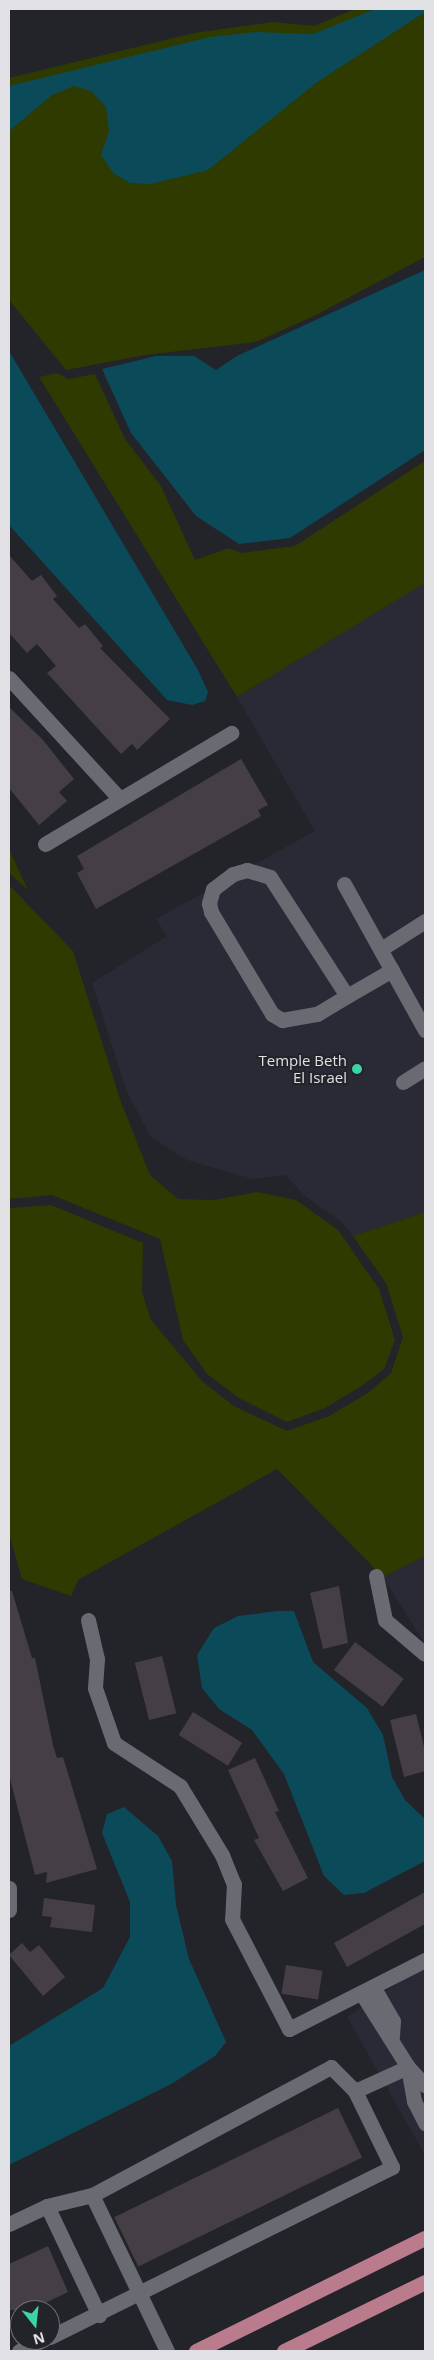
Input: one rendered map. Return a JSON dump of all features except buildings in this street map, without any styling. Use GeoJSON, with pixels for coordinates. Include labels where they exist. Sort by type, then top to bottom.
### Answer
{"type":"FeatureCollection","features":[{"type":"Feature","properties":{"kind":"main road"},"geometry":{"type":"LineString","coordinates":[[196,2351],[425,2238]]}},
{"type":"Feature","properties":{"kind":"main road"},"geometry":{"type":"LineString","coordinates":[[284,2351],[425,2282]]}},
{"type":"Feature","properties":{"kind":"street"},"geometry":{"type":"LineString","coordinates":[[9,678],[120,799]]}},
{"type":"Feature","properties":{"kind":"street"},"geometry":{"type":"LineString","coordinates":[[45,844],[231,733]]}},
{"type":"Feature","properties":{"kind":"street"},"geometry":{"type":"LineString","coordinates":[[347,996],[270,876],[247,870],[233,874],[213,889],[209,903],[211,912],[272,1014],[282,1020],[298,1020],[347,996],[392,970]]}},
{"type":"Feature","properties":{"kind":"street"},"geometry":{"type":"LineString","coordinates":[[344,884],[425,1030]]}},
{"type":"Feature","properties":{"kind":"street"},"geometry":{"type":"LineString","coordinates":[[381,949],[425,921]]}},
{"type":"Feature","properties":{"kind":"street"},"geometry":{"type":"LineString","coordinates":[[403,1082],[425,1068]]}},
{"type":"Feature","properties":{"kind":"street"},"geometry":{"type":"LineString","coordinates":[[376,1576],[385,1620],[425,1654]]}},
{"type":"Feature","properties":{"kind":"street"},"geometry":{"type":"LineString","coordinates":[[88,1620],[97,1659],[95,1688],[114,1743],[180,1786],[222,1855],[234,1884],[232,1919],[288,2029],[368,1991],[425,1960]]}},
{"type":"Feature","properties":{"kind":"street"},"geometry":{"type":"LineString","coordinates":[[9,1888],[9,1910]]}},
{"type":"Feature","properties":{"kind":"street"},"geometry":{"type":"LineString","coordinates":[[368,1991],[393,2021],[392,2037],[408,2067],[425,2085]]}},
{"type":"Feature","properties":{"kind":"street"},"geometry":{"type":"LineString","coordinates":[[9,2224],[47,2206],[92,2195],[331,2067],[356,2091],[392,2168],[141,2295],[60,2333]]}},
{"type":"Feature","properties":{"kind":"street"},"geometry":{"type":"LineString","coordinates":[[356,2091],[408,2067]]}},
{"type":"Feature","properties":{"kind":"street"},"geometry":{"type":"LineString","coordinates":[[408,2067],[414,2101],[425,2123]]}},
{"type":"Feature","properties":{"kind":"street"},"geometry":{"type":"LineString","coordinates":[[92,2195],[167,2351]]}},
{"type":"Feature","properties":{"kind":"street"},"geometry":{"type":"LineString","coordinates":[[47,2206],[99,2315]]}},
{"type":"Feature","properties":{"kind":"shaded area"},"geometry":{"type":"Polygon","coordinates":[[[425,583],[425,1212],[353,1236],[342,1222],[305,1196],[285,1175],[253,1179],[187,1160],[151,1137],[127,1092],[92,983],[167,936],[156,919],[315,831],[237,697],[425,583]]]}},
{"type":"Feature","properties":{"kind":"shaded area"},"geometry":{"type":"Polygon","coordinates":[[[425,1556],[425,1644],[383,1577],[425,1556]]]}},
{"type":"Feature","properties":{"kind":"shaded area"},"geometry":{"type":"Polygon","coordinates":[[[425,1965],[425,2155],[347,2017],[425,1965]]]}},
{"type":"Feature","properties":{"kind":"green space"},"geometry":{"type":"Polygon","coordinates":[[[355,9],[425,9],[425,257],[316,315],[256,342],[145,355],[66,370],[9,300],[9,78],[194,33],[273,22],[314,26],[355,9]]]}},
{"type":"Feature","properties":{"kind":"green space"},"geometry":{"type":"Polygon","coordinates":[[[57,373],[68,379],[95,374],[125,439],[161,486],[195,560],[229,548],[241,553],[295,546],[425,461],[425,583],[237,697],[39,377],[57,373]]]}},
{"type":"Feature","properties":{"kind":"green space"},"geometry":{"type":"Polygon","coordinates":[[[9,849],[28,890],[9,873],[9,849]]]}},
{"type":"Feature","properties":{"kind":"green space"},"geometry":{"type":"Polygon","coordinates":[[[9,885],[73,951],[121,1102],[150,1175],[178,1199],[214,1200],[257,1192],[296,1200],[338,1230],[379,1289],[395,1340],[384,1369],[363,1385],[325,1408],[287,1422],[239,1398],[207,1374],[183,1340],[160,1239],[52,1195],[9,1199],[9,885]]]}},
{"type":"Feature","properties":{"kind":"green space"},"geometry":{"type":"Polygon","coordinates":[[[51,1205],[143,1243],[142,1292],[151,1320],[202,1381],[234,1406],[287,1431],[329,1416],[368,1393],[391,1373],[403,1337],[386,1283],[353,1236],[425,1212],[425,1556],[383,1577],[277,1469],[78,1580],[71,1596],[22,1579],[9,1534],[9,1208],[51,1205]]]}},
{"type":"Feature","properties":{"kind":"water"},"geometry":{"type":"Polygon","coordinates":[[[375,9],[425,9],[425,12],[316,83],[208,170],[151,184],[130,183],[113,173],[101,155],[109,131],[106,107],[91,91],[74,86],[52,95],[9,131],[9,86],[210,37],[255,32],[313,34],[375,9]]]}},
{"type":"Feature","properties":{"kind":"water"},"geometry":{"type":"Polygon","coordinates":[[[425,270],[425,450],[290,538],[239,544],[196,516],[131,433],[102,369],[156,356],[194,356],[216,370],[237,356],[425,270]]]}},
{"type":"Feature","properties":{"kind":"water"},"geometry":{"type":"Polygon","coordinates":[[[9,351],[198,670],[208,692],[205,701],[192,705],[167,700],[9,525],[9,351]]]}},
{"type":"Feature","properties":{"kind":"water"},"geometry":{"type":"Polygon","coordinates":[[[277,1611],[294,1611],[313,1662],[367,1708],[383,1735],[392,1777],[405,1800],[425,1819],[425,1861],[364,1893],[344,1895],[324,1876],[284,1774],[252,1730],[219,1709],[202,1688],[197,1655],[214,1628],[238,1616],[277,1611]]]}},
{"type":"Feature","properties":{"kind":"water"},"geometry":{"type":"Polygon","coordinates":[[[124,1807],[158,1836],[172,1861],[176,1905],[189,1959],[226,2042],[215,2056],[173,2083],[9,2165],[9,2046],[103,1988],[130,1937],[130,1902],[102,1833],[107,1814],[124,1807]]]}},
{"type":"Feature","properties":{"kind":"place","name":"Temple Beth El Israel"},"geometry":{"type":"Point","coordinates":[357,1069]}}]}
